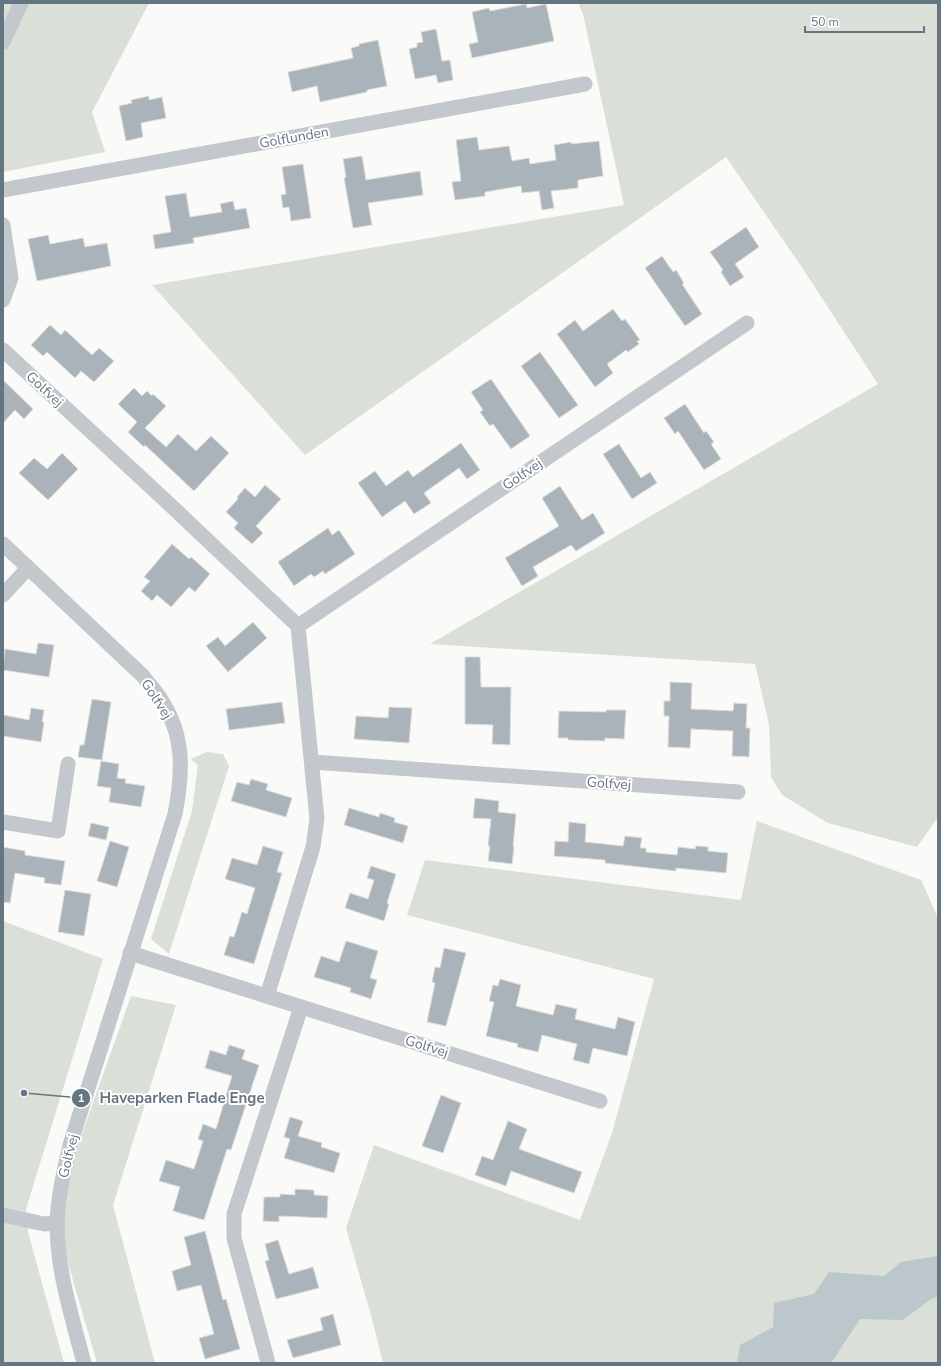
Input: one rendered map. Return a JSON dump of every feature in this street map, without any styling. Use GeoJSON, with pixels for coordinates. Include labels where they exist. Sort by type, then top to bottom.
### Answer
{"type":"FeatureCollection","features":[{"type":"Feature","properties":{"kind":"street"},"geometry":{"type":"LineString","coordinates":[[3,42],[21,3]]}},
{"type":"Feature","properties":{"kind":"street","name":"Golflunden"},"geometry":{"type":"LineString","coordinates":[[3,190],[586,84]]}},
{"type":"Feature","properties":{"kind":"street"},"geometry":{"type":"LineString","coordinates":[[3,225],[11,278],[4,300]]}},
{"type":"Feature","properties":{"kind":"street","name":"Golfvej"},"geometry":{"type":"LineString","coordinates":[[3,350],[298,626],[747,323]]}},
{"type":"Feature","properties":{"kind":"street","name":"Golfvej"},"geometry":{"type":"LineString","coordinates":[[3,544],[143,676],[160,698],[172,720],[178,739],[181,761],[180,786],[176,814],[130,953],[70,1145],[60,1186],[57,1223],[64,1286],[84,1363]]}},
{"type":"Feature","properties":{"kind":"street"},"geometry":{"type":"LineString","coordinates":[[3,595],[28,568]]}},
{"type":"Feature","properties":{"kind":"street"},"geometry":{"type":"LineString","coordinates":[[267,996],[313,847],[317,819],[298,626]]}},
{"type":"Feature","properties":{"kind":"street","name":"Golfvej"},"geometry":{"type":"LineString","coordinates":[[312,762],[738,792]]}},
{"type":"Feature","properties":{"kind":"street"},"geometry":{"type":"LineString","coordinates":[[3,822],[58,831],[68,764]]}},
{"type":"Feature","properties":{"kind":"street","name":"Golfvej"},"geometry":{"type":"LineString","coordinates":[[130,953],[600,1101]]}},
{"type":"Feature","properties":{"kind":"street"},"geometry":{"type":"LineString","coordinates":[[268,1363],[234,1238],[234,1214],[301,1007]]}},
{"type":"Feature","properties":{"kind":"street"},"geometry":{"type":"LineString","coordinates":[[3,1215],[44,1224],[57,1223]]}},
{"type":"Feature","properties":{"kind":"shaded area"},"geometry":{"type":"Polygon","coordinates":[[[3,3],[149,3],[92,112],[105,152],[3,172],[3,3]]]}},
{"type":"Feature","properties":{"kind":"shaded area"},"geometry":{"type":"Polygon","coordinates":[[[578,3],[938,3],[938,817],[917,847],[828,823],[782,795],[771,777],[769,724],[755,664],[430,644],[878,384],[803,269],[726,157],[305,455],[152,285],[624,205],[583,14],[578,3]]]}},
{"type":"Feature","properties":{"kind":"shaded area"},"geometry":{"type":"Polygon","coordinates":[[[207,752],[223,754],[229,766],[169,954],[151,939],[192,811],[198,765],[191,759],[207,752]]]}},
{"type":"Feature","properties":{"kind":"shaded area"},"geometry":{"type":"Polygon","coordinates":[[[757,821],[921,880],[938,918],[938,1363],[383,1363],[346,1228],[374,1145],[580,1220],[612,1133],[654,979],[407,915],[425,860],[741,900],[757,821]]]}},
{"type":"Feature","properties":{"kind":"shaded area"},"geometry":{"type":"Polygon","coordinates":[[[3,921],[103,959],[26,1209],[28,1232],[64,1363],[3,1363],[3,921]]]}},
{"type":"Feature","properties":{"kind":"shaded area"},"geometry":{"type":"Polygon","coordinates":[[[131,996],[176,1005],[113,1205],[155,1363],[97,1363],[66,1256],[62,1213],[66,1179],[131,996]]]}},
{"type":"Feature","properties":{"kind":"shaded area"},"geometry":{"type":"Polygon","coordinates":[[[938,1256],[938,1297],[931,1299],[903,1320],[860,1319],[831,1363],[737,1363],[740,1345],[773,1327],[774,1303],[814,1294],[829,1272],[884,1276],[901,1262],[938,1256]]]}},
{"type":"Feature","properties":{"kind":"building"},"geometry":{"type":"Polygon","coordinates":[[[526,4],[527,8],[546,4],[554,41],[472,58],[469,44],[478,42],[472,12],[489,8],[490,11],[526,4]]]}},
{"type":"Feature","properties":{"kind":"building"},"geometry":{"type":"Polygon","coordinates":[[[436,29],[442,61],[450,60],[453,80],[438,83],[436,75],[415,79],[409,49],[417,47],[417,43],[423,42],[421,32],[436,29]]]}},
{"type":"Feature","properties":{"kind":"building"},"geometry":{"type":"Polygon","coordinates":[[[378,40],[387,86],[320,102],[317,86],[292,92],[288,72],[353,58],[351,48],[359,46],[359,44],[378,40]]]}},
{"type":"Feature","properties":{"kind":"building"},"geometry":{"type":"Polygon","coordinates":[[[149,96],[149,100],[162,97],[166,118],[141,123],[143,137],[126,141],[119,106],[132,103],[131,100],[149,96]]]}},
{"type":"Feature","properties":{"kind":"building"},"geometry":{"type":"Polygon","coordinates":[[[477,137],[479,150],[509,146],[512,161],[529,158],[530,164],[556,160],[554,145],[571,142],[571,144],[599,141],[603,176],[578,180],[578,188],[551,191],[554,208],[542,210],[539,191],[522,193],[521,186],[485,192],[485,196],[455,200],[452,182],[461,181],[456,140],[477,137]]]}},
{"type":"Feature","properties":{"kind":"building"},"geometry":{"type":"Polygon","coordinates":[[[362,156],[366,180],[420,171],[423,195],[368,203],[372,225],[353,228],[344,178],[346,177],[343,159],[362,156]]]}},
{"type":"Feature","properties":{"kind":"building"},"geometry":{"type":"Polygon","coordinates":[[[303,164],[311,218],[291,221],[289,207],[283,208],[281,195],[286,194],[282,167],[303,164]]]}},
{"type":"Feature","properties":{"kind":"building"},"geometry":{"type":"Polygon","coordinates":[[[186,193],[190,217],[222,212],[220,204],[233,201],[235,210],[246,208],[250,228],[193,238],[194,243],[155,249],[153,235],[171,232],[165,196],[186,193]]]}},
{"type":"Feature","properties":{"kind":"building"},"geometry":{"type":"Polygon","coordinates":[[[746,227],[759,247],[735,264],[744,277],[730,286],[721,272],[723,270],[710,252],[746,227]]]}},
{"type":"Feature","properties":{"kind":"building"},"geometry":{"type":"Polygon","coordinates":[[[48,235],[50,244],[83,238],[85,247],[107,243],[111,266],[37,281],[28,239],[48,235]]]}},
{"type":"Feature","properties":{"kind":"building"},"geometry":{"type":"Polygon","coordinates":[[[662,256],[673,272],[676,270],[684,283],[682,284],[702,314],[685,326],[645,268],[662,256]]]}},
{"type":"Feature","properties":{"kind":"building"},"geometry":{"type":"Polygon","coordinates":[[[613,309],[622,321],[625,319],[640,340],[637,341],[639,344],[628,352],[626,350],[607,364],[613,373],[595,387],[557,334],[575,320],[583,331],[613,309]]]}},
{"type":"Feature","properties":{"kind":"building"},"geometry":{"type":"Polygon","coordinates":[[[50,325],[61,335],[65,330],[92,355],[99,348],[114,361],[94,382],[81,371],[75,378],[47,352],[43,356],[31,345],[50,325]]]}},
{"type":"Feature","properties":{"kind":"building"},"geometry":{"type":"Polygon","coordinates":[[[540,352],[578,405],[559,418],[521,366],[540,352]]]}},
{"type":"Feature","properties":{"kind":"building"},"geometry":{"type":"Polygon","coordinates":[[[491,379],[530,436],[511,449],[493,424],[490,426],[480,412],[483,410],[471,392],[491,379]]]}},
{"type":"Feature","properties":{"kind":"building"},"geometry":{"type":"Polygon","coordinates":[[[3,380],[33,409],[24,419],[15,410],[3,423],[3,380]]]}},
{"type":"Feature","properties":{"kind":"building"},"geometry":{"type":"Polygon","coordinates":[[[134,388],[142,396],[147,391],[152,396],[153,394],[166,406],[145,428],[166,447],[178,434],[196,451],[211,436],[229,453],[194,491],[145,445],[144,447],[128,432],[137,422],[118,404],[134,388]]]}},
{"type":"Feature","properties":{"kind":"building"},"geometry":{"type":"Polygon","coordinates":[[[685,404],[704,433],[706,431],[714,442],[711,444],[721,459],[704,470],[678,431],[675,434],[664,418],[685,404]]]}},
{"type":"Feature","properties":{"kind":"building"},"geometry":{"type":"Polygon","coordinates":[[[461,443],[480,470],[467,479],[459,468],[424,493],[431,503],[414,514],[405,501],[382,517],[358,483],[375,471],[386,486],[408,470],[413,477],[461,443]]]}},
{"type":"Feature","properties":{"kind":"building"},"geometry":{"type":"Polygon","coordinates":[[[619,444],[641,478],[650,472],[657,483],[632,499],[603,454],[619,444]]]}},
{"type":"Feature","properties":{"kind":"building"},"geometry":{"type":"Polygon","coordinates":[[[62,453],[78,469],[48,500],[19,473],[34,458],[47,469],[62,453]]]}},
{"type":"Feature","properties":{"kind":"building"},"geometry":{"type":"Polygon","coordinates":[[[265,485],[281,499],[256,526],[263,533],[252,544],[234,528],[238,523],[226,512],[238,499],[237,497],[245,488],[255,497],[265,485]]]}},
{"type":"Feature","properties":{"kind":"building"},"geometry":{"type":"Polygon","coordinates":[[[560,486],[582,520],[593,513],[605,533],[576,551],[571,545],[533,567],[538,576],[522,586],[505,558],[559,526],[542,498],[560,486]]]}},
{"type":"Feature","properties":{"kind":"building"},"geometry":{"type":"Polygon","coordinates":[[[328,528],[332,535],[339,530],[355,554],[325,574],[323,571],[314,577],[311,574],[294,586],[278,562],[328,528]]]}},
{"type":"Feature","properties":{"kind":"building"},"geometry":{"type":"Polygon","coordinates":[[[172,544],[189,559],[191,557],[210,574],[195,592],[189,587],[171,607],[157,595],[152,601],[141,591],[150,581],[144,577],[172,544]]]}},
{"type":"Feature","properties":{"kind":"building"},"geometry":{"type":"Polygon","coordinates":[[[253,622],[267,638],[228,672],[206,646],[218,637],[225,646],[253,622]]]}},
{"type":"Feature","properties":{"kind":"building"},"geometry":{"type":"Polygon","coordinates":[[[38,643],[54,645],[49,677],[3,670],[5,649],[36,654],[38,643]]]}},
{"type":"Feature","properties":{"kind":"building"},"geometry":{"type":"Polygon","coordinates":[[[465,657],[480,657],[481,687],[511,687],[510,745],[492,744],[493,725],[465,724],[465,657]]]}},
{"type":"Feature","properties":{"kind":"building"},"geometry":{"type":"Polygon","coordinates":[[[670,682],[692,683],[691,709],[733,711],[734,703],[747,704],[746,728],[750,728],[749,757],[732,756],[733,731],[691,729],[690,748],[668,747],[669,716],[664,716],[664,701],[670,701],[670,682]]]}},
{"type":"Feature","properties":{"kind":"building"},"geometry":{"type":"Polygon","coordinates":[[[92,699],[111,702],[102,760],[78,757],[80,745],[84,745],[92,699]]]}},
{"type":"Feature","properties":{"kind":"building"},"geometry":{"type":"Polygon","coordinates":[[[282,702],[285,723],[229,730],[226,709],[282,702]]]}},
{"type":"Feature","properties":{"kind":"building"},"geometry":{"type":"Polygon","coordinates":[[[389,707],[412,708],[409,743],[354,739],[356,716],[388,718],[389,707]]]}},
{"type":"Feature","properties":{"kind":"building"},"geometry":{"type":"Polygon","coordinates":[[[31,708],[44,710],[41,742],[3,736],[3,715],[29,720],[31,708]]]}},
{"type":"Feature","properties":{"kind":"building"},"geometry":{"type":"Polygon","coordinates":[[[606,710],[626,710],[624,739],[605,738],[605,741],[568,740],[568,738],[558,738],[559,711],[606,712],[606,710]]]}},
{"type":"Feature","properties":{"kind":"building"},"geometry":{"type":"Polygon","coordinates":[[[101,761],[119,764],[117,778],[126,779],[125,783],[145,786],[141,807],[109,802],[111,788],[97,786],[101,761]]]}},
{"type":"Feature","properties":{"kind":"building"},"geometry":{"type":"Polygon","coordinates":[[[251,779],[268,784],[266,790],[292,798],[286,817],[231,801],[237,782],[249,785],[251,779]]]}},
{"type":"Feature","properties":{"kind":"building"},"geometry":{"type":"Polygon","coordinates":[[[475,798],[499,801],[498,812],[516,814],[512,864],[488,861],[491,819],[473,818],[475,798]]]}},
{"type":"Feature","properties":{"kind":"building"},"geometry":{"type":"Polygon","coordinates":[[[349,808],[379,817],[380,813],[395,818],[394,822],[408,826],[403,843],[344,825],[349,808]]]}},
{"type":"Feature","properties":{"kind":"building"},"geometry":{"type":"Polygon","coordinates":[[[569,822],[586,824],[585,842],[623,846],[625,836],[642,838],[640,848],[646,848],[646,852],[677,855],[678,847],[695,849],[696,846],[708,847],[708,851],[728,853],[726,873],[676,868],[676,871],[605,863],[605,860],[554,856],[555,841],[568,842],[569,822]]]}},
{"type":"Feature","properties":{"kind":"building"},"geometry":{"type":"Polygon","coordinates":[[[91,823],[109,827],[106,840],[88,836],[91,823]]]}},
{"type":"Feature","properties":{"kind":"building"},"geometry":{"type":"Polygon","coordinates":[[[110,841],[129,847],[117,887],[97,881],[110,841]]]}},
{"type":"Feature","properties":{"kind":"building"},"geometry":{"type":"Polygon","coordinates":[[[263,846],[283,852],[277,872],[282,873],[254,964],[224,955],[230,936],[234,937],[242,912],[247,914],[255,888],[225,879],[232,858],[257,865],[263,846]]]}},
{"type":"Feature","properties":{"kind":"building"},"geometry":{"type":"Polygon","coordinates":[[[3,847],[25,851],[25,855],[65,861],[61,885],[44,883],[45,878],[15,873],[10,903],[3,902],[3,847]]]}},
{"type":"Feature","properties":{"kind":"building"},"geometry":{"type":"Polygon","coordinates":[[[371,866],[396,874],[387,903],[389,904],[384,921],[345,908],[350,893],[368,899],[374,880],[367,878],[371,866]]]}},
{"type":"Feature","properties":{"kind":"building"},"geometry":{"type":"Polygon","coordinates":[[[65,890],[91,894],[84,936],[58,932],[65,890]]]}},
{"type":"Feature","properties":{"kind":"building"},"geometry":{"type":"Polygon","coordinates":[[[346,941],[378,951],[370,978],[377,980],[371,999],[350,992],[351,988],[314,977],[321,956],[339,962],[346,941]]]}},
{"type":"Feature","properties":{"kind":"building"},"geometry":{"type":"Polygon","coordinates":[[[444,948],[466,953],[446,1026],[427,1022],[435,983],[432,982],[435,967],[440,968],[444,948]]]}},
{"type":"Feature","properties":{"kind":"building"},"geometry":{"type":"Polygon","coordinates":[[[500,979],[521,985],[516,1006],[553,1015],[556,1004],[577,1009],[575,1019],[615,1029],[618,1017],[635,1022],[627,1056],[593,1048],[589,1064],[573,1060],[577,1044],[542,1035],[538,1052],[517,1047],[518,1044],[486,1036],[494,1002],[489,1001],[493,985],[498,986],[500,979]]]}},
{"type":"Feature","properties":{"kind":"building"},"geometry":{"type":"Polygon","coordinates":[[[229,1045],[245,1050],[242,1059],[259,1065],[231,1150],[227,1149],[204,1220],[173,1211],[180,1187],[159,1181],[166,1160],[194,1169],[203,1141],[198,1139],[203,1124],[216,1129],[232,1076],[205,1068],[210,1050],[226,1055],[229,1045]]]}},
{"type":"Feature","properties":{"kind":"building"},"geometry":{"type":"Polygon","coordinates":[[[441,1095],[461,1103],[443,1153],[422,1146],[441,1095]]]}},
{"type":"Feature","properties":{"kind":"building"},"geometry":{"type":"Polygon","coordinates":[[[290,1117],[303,1121],[298,1136],[322,1143],[321,1147],[340,1153],[334,1173],[284,1158],[290,1139],[284,1137],[290,1117]]]}},
{"type":"Feature","properties":{"kind":"building"},"geometry":{"type":"Polygon","coordinates":[[[508,1121],[527,1129],[519,1149],[582,1172],[574,1193],[511,1171],[506,1186],[475,1175],[482,1156],[493,1160],[508,1121]]]}},
{"type":"Feature","properties":{"kind":"building"},"geometry":{"type":"Polygon","coordinates":[[[295,1189],[314,1190],[314,1195],[328,1196],[327,1218],[279,1216],[279,1222],[263,1221],[264,1197],[280,1197],[280,1194],[295,1195],[295,1189]]]}},
{"type":"Feature","properties":{"kind":"building"},"geometry":{"type":"Polygon","coordinates":[[[205,1231],[223,1300],[226,1299],[240,1349],[205,1359],[199,1338],[214,1334],[201,1285],[177,1291],[172,1271],[191,1265],[184,1237],[205,1231]]]}},
{"type":"Feature","properties":{"kind":"building"},"geometry":{"type":"Polygon","coordinates":[[[278,1240],[289,1274],[313,1267],[319,1288],[276,1299],[265,1261],[269,1260],[265,1244],[278,1240]]]}},
{"type":"Feature","properties":{"kind":"building"},"geometry":{"type":"Polygon","coordinates":[[[333,1314],[341,1345],[293,1358],[287,1340],[323,1330],[320,1318],[333,1314]]]}},
{"type":"Feature","properties":{"kind":"place","name":"Haveparken Flade Enge"},"geometry":{"type":"Point","coordinates":[24,1093]}}]}
